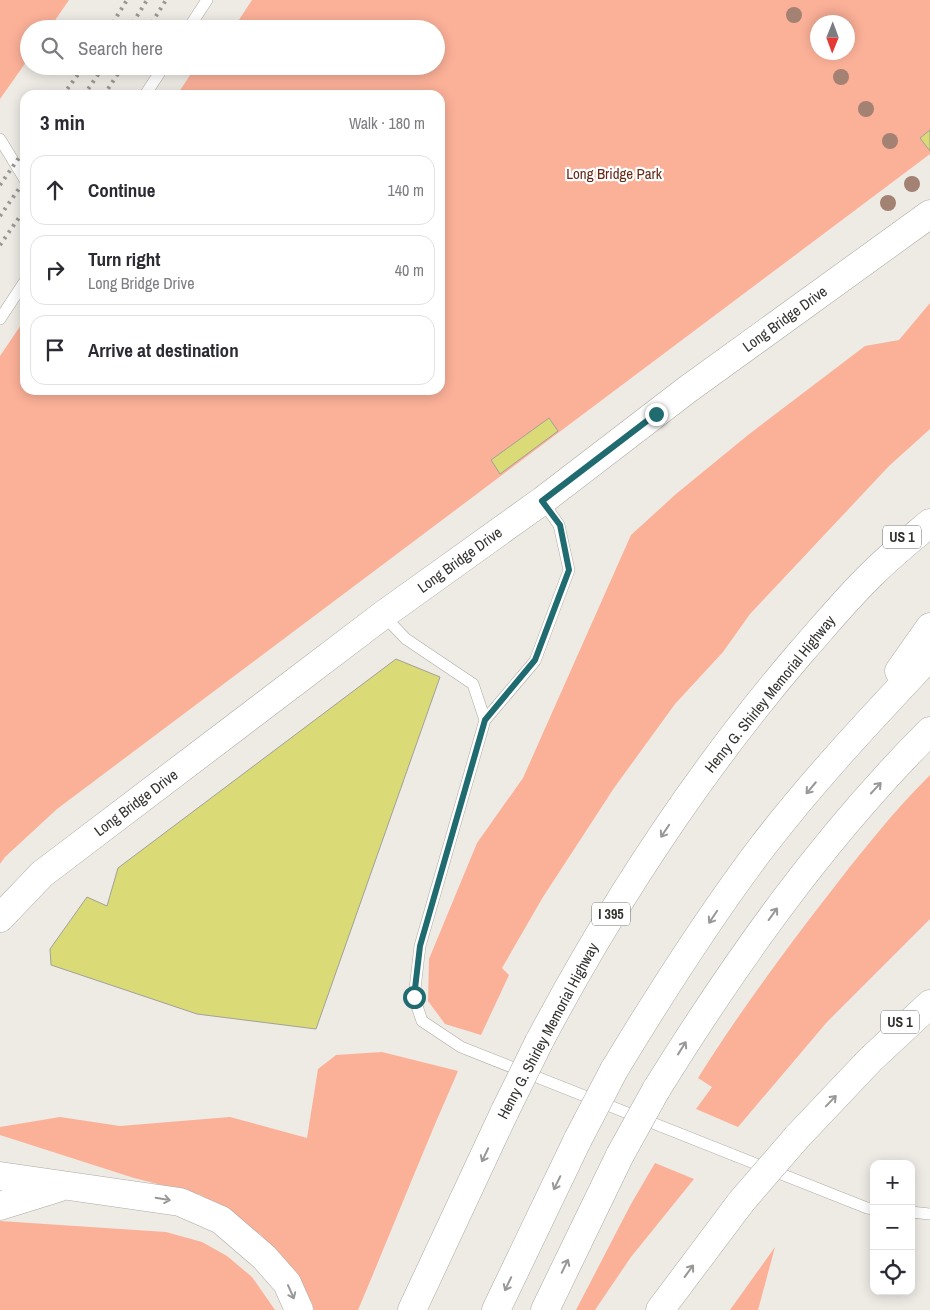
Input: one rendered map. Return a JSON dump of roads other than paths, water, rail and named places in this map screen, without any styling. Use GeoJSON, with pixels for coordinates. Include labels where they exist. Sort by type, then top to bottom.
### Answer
{"type":"FeatureCollection","features":[{"type":"Feature","properties":{"kind":"main road","name":"Long Bridge Drive"},"geometry":{"type":"LineString","coordinates":[[0,918],[42,874],[383,615],[542,501],[688,389],[930,214]]}},
{"type":"Feature","properties":{"kind":"main road","name":"US 1"},"geometry":{"type":"LineString","coordinates":[[874,572],[930,502]]}},
{"type":"Feature","properties":{"kind":"main road","name":"Henry G. Shirley Memorial Highway"},"geometry":{"type":"LineString","coordinates":[[412,1310],[505,1111],[584,958],[692,790],[778,679],[874,572],[930,523]]}},
{"type":"Feature","properties":{"kind":"main road"},"geometry":{"type":"LineString","coordinates":[[853,737],[930,626]]}},
{"type":"Feature","properties":{"kind":"main road"},"geometry":{"type":"LineString","coordinates":[[496,1310],[614,1070],[674,975],[762,847],[853,737],[930,656]]}},
{"type":"Feature","properties":{"kind":"main road"},"geometry":{"type":"LineString","coordinates":[[544,1310],[620,1155],[656,1090],[736,966],[834,836],[930,731]]}},
{"type":"Feature","properties":{"kind":"main road","name":"US 1"},"geometry":{"type":"LineString","coordinates":[[870,1060],[930,984]]}},
{"type":"Feature","properties":{"kind":"main road"},"geometry":{"type":"LineString","coordinates":[[660,1310],[741,1202],[797,1136],[870,1060],[930,1004]]}},
{"type":"Feature","properties":{"kind":"main road"},"geometry":{"type":"LineString","coordinates":[[0,1176],[180,1202],[221,1220],[264,1257],[287,1283],[299,1310]]}},
{"type":"Feature","properties":{"kind":"main road"},"geometry":{"type":"LineString","coordinates":[[0,1206],[65,1186]]}},
{"type":"Feature","properties":{"kind":"lane"},"geometry":{"type":"LineString","coordinates":[[194,20],[207,0]]}},
{"type":"Feature","properties":{"kind":"lane"},"geometry":{"type":"LineString","coordinates":[[148,90],[158,75]]}},
{"type":"Feature","properties":{"kind":"lane"},"geometry":{"type":"LineString","coordinates":[[0,139],[20,172]]}},
{"type":"Feature","properties":{"kind":"lane"},"geometry":{"type":"LineString","coordinates":[[0,319],[20,289]]}},
{"type":"Feature","properties":{"kind":"lane"},"geometry":{"type":"LineString","coordinates":[[542,501],[560,525],[569,570],[535,660],[485,720],[420,946],[414,997],[422,1021],[462,1047],[708,1147],[870,1208]]}},
{"type":"Feature","properties":{"kind":"lane"},"geometry":{"type":"LineString","coordinates":[[383,615],[406,639],[473,684],[485,720]]}},
{"type":"Feature","properties":{"kind":"lane"},"geometry":{"type":"LineString","coordinates":[[915,1212],[930,1214]]}},
{"type":"Feature","properties":{"kind":"railway"},"geometry":{"type":"LineString","coordinates":[[115,20],[127,0]]}},
{"type":"Feature","properties":{"kind":"railway"},"geometry":{"type":"LineString","coordinates":[[135,20],[147,0]]}},
{"type":"Feature","properties":{"kind":"railway"},"geometry":{"type":"LineString","coordinates":[[154,20],[166,0]]}},
{"type":"Feature","properties":{"kind":"railway"},"geometry":{"type":"LineString","coordinates":[[67,90],[77,75]]}},
{"type":"Feature","properties":{"kind":"railway"},"geometry":{"type":"LineString","coordinates":[[87,90],[98,75]]}},
{"type":"Feature","properties":{"kind":"railway"},"geometry":{"type":"LineString","coordinates":[[107,90],[117,75]]}},
{"type":"Feature","properties":{"kind":"railway"},"geometry":{"type":"LineString","coordinates":[[0,185],[20,156]]}},
{"type":"Feature","properties":{"kind":"railway"},"geometry":{"type":"LineString","coordinates":[[0,216],[20,187]]}},
{"type":"Feature","properties":{"kind":"railway"},"geometry":{"type":"LineString","coordinates":[[0,245],[20,216]]}},
{"type":"Feature","properties":{"kind":"park label","name":"Long Bridge Park"},"geometry":{"type":"Point","coordinates":[614,174]}}]}
